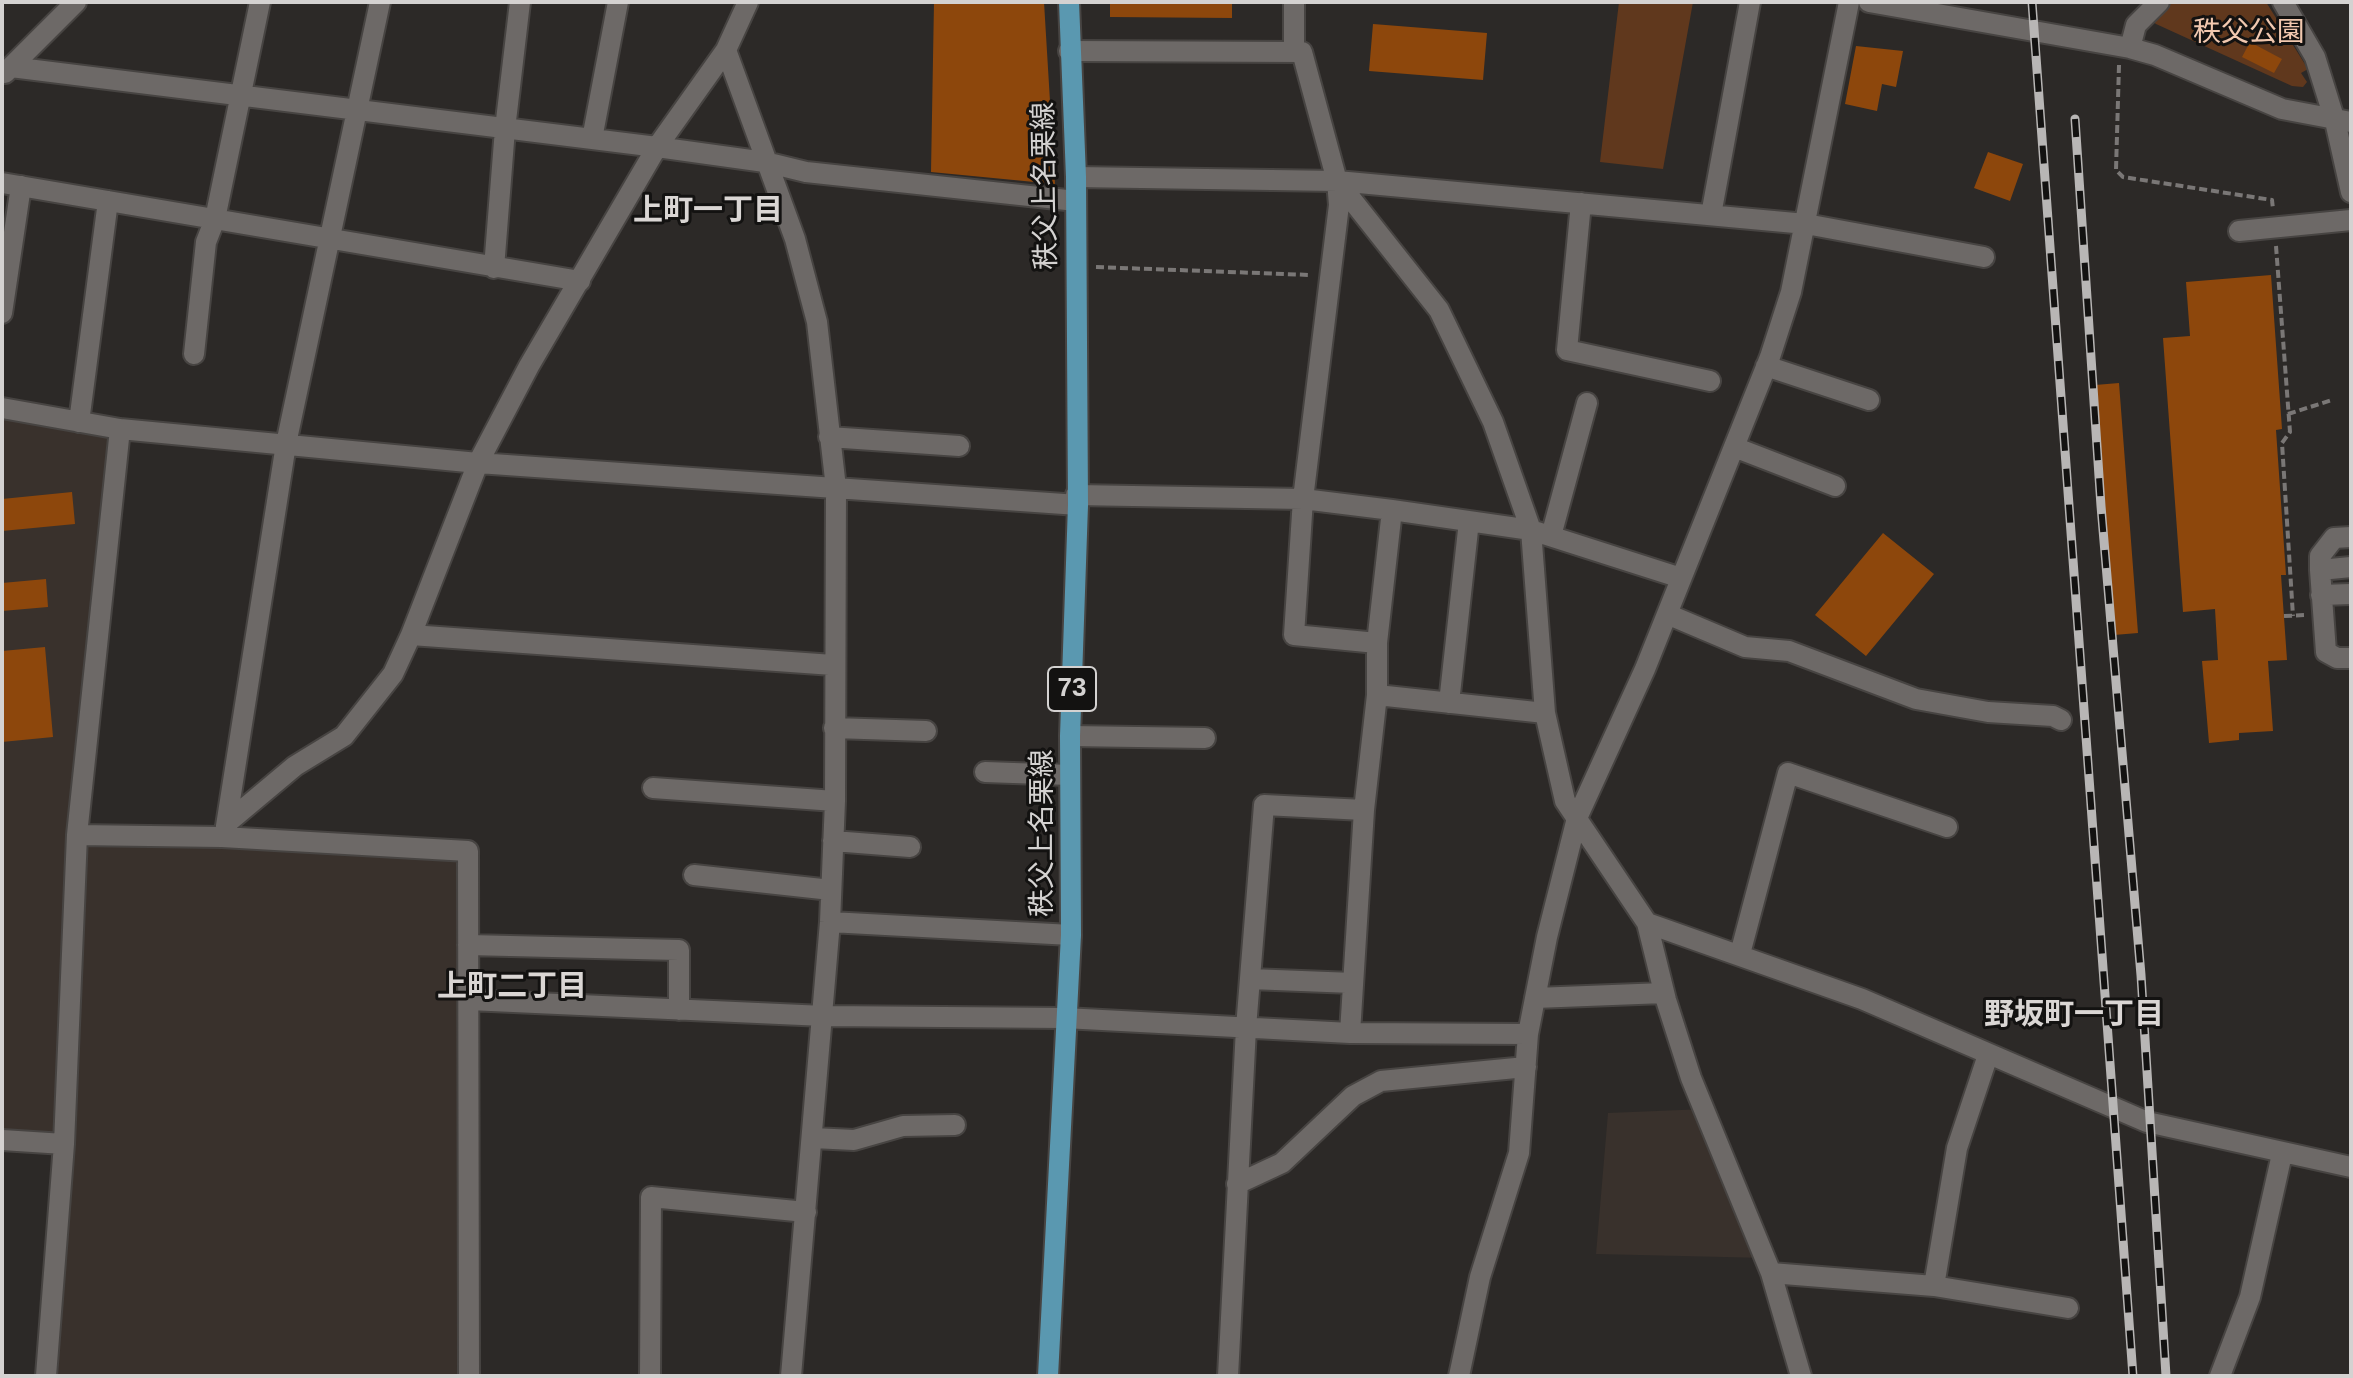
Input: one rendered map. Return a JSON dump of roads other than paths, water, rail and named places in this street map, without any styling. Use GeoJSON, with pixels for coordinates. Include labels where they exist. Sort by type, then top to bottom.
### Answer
{"type":"FeatureCollection","features":[{"type":"Feature","properties":{"kind":"main road","name":"秩父上名栗線"},"geometry":{"type":"LineString","coordinates":[[1048,1376],[1064,1018],[1071,935],[1070,736],[1077,500],[1076,177],[1069,2]]}},
{"type":"Feature","properties":{"kind":"street"},"geometry":{"type":"LineString","coordinates":[[6,72],[76,2]]}},
{"type":"Feature","properties":{"kind":"street"},"geometry":{"type":"LineString","coordinates":[[194,354],[206,242],[215,219],[260,2]]}},
{"type":"Feature","properties":{"kind":"street"},"geometry":{"type":"LineString","coordinates":[[225,830],[286,444],[380,2]]}},
{"type":"Feature","properties":{"kind":"street"},"geometry":{"type":"LineString","coordinates":[[494,268],[505,129],[520,2]]}},
{"type":"Feature","properties":{"kind":"street"},"geometry":{"type":"LineString","coordinates":[[592,139],[618,2]]}},
{"type":"Feature","properties":{"kind":"street"},"geometry":{"type":"LineString","coordinates":[[1294,2],[1294,52]]}},
{"type":"Feature","properties":{"kind":"street"},"geometry":{"type":"LineString","coordinates":[[1711,215],[1750,2]]}},
{"type":"Feature","properties":{"kind":"street"},"geometry":{"type":"LineString","coordinates":[[1459,1376],[1480,1277],[1519,1153],[1528,1034],[1577,818],[1667,614],[1766,366],[1791,292],[1849,2]]}},
{"type":"Feature","properties":{"kind":"street"},"geometry":{"type":"LineString","coordinates":[[1869,2],[2125,47],[2155,55],[2282,109],[2343,121]]}},
{"type":"Feature","properties":{"kind":"street"},"geometry":{"type":"LineString","coordinates":[[2125,47],[2136,25],[2159,2]]}},
{"type":"Feature","properties":{"kind":"street"},"geometry":{"type":"LineString","coordinates":[[2283,2],[2309,41],[2343,121],[2351,192]]}},
{"type":"Feature","properties":{"kind":"street"},"geometry":{"type":"LineString","coordinates":[[225,830],[295,766],[344,736],[393,674],[478,463],[657,147],[726,50],[743,3]]}},
{"type":"Feature","properties":{"kind":"street"},"geometry":{"type":"LineString","coordinates":[[726,50],[795,239],[817,322],[836,488],[833,665],[835,801],[830,922],[791,1376]]}},
{"type":"Feature","properties":{"kind":"street"},"geometry":{"type":"LineString","coordinates":[[1069,51],[1302,52],[1337,181],[1339,205],[1303,499],[1294,635],[1377,643]]}},
{"type":"Feature","properties":{"kind":"street"},"geometry":{"type":"LineString","coordinates":[[6,72],[240,96],[657,147],[765,162],[806,172],[1076,201]]}},
{"type":"Feature","properties":{"kind":"street"},"geometry":{"type":"LineString","coordinates":[[1076,177],[1337,181],[1806,224],[1984,257]]}},
{"type":"Feature","properties":{"kind":"street"},"geometry":{"type":"LineString","coordinates":[[1337,181],[1439,310],[1493,422],[1541,533]]}},
{"type":"Feature","properties":{"kind":"street"},"geometry":{"type":"LineString","coordinates":[[2,313],[12,185],[328,241],[580,281]]}},
{"type":"Feature","properties":{"kind":"street"},"geometry":{"type":"LineString","coordinates":[[79,422],[108,201]]}},
{"type":"Feature","properties":{"kind":"street"},"geometry":{"type":"LineString","coordinates":[[1581,203],[1567,350],[1710,381]]}},
{"type":"Feature","properties":{"kind":"street"},"geometry":{"type":"LineString","coordinates":[[2239,231],[2351,220]]}},
{"type":"Feature","properties":{"kind":"street"},"geometry":{"type":"LineString","coordinates":[[1766,366],[1869,400]]}},
{"type":"Feature","properties":{"kind":"street"},"geometry":{"type":"LineString","coordinates":[[1587,403],[1541,533],[1545,713],[1565,801],[1647,923],[1664,993],[1691,1078],[1771,1273],[1801,1376]]}},
{"type":"Feature","properties":{"kind":"street"},"geometry":{"type":"LineString","coordinates":[[2,408],[120,429],[478,463],[836,488],[1077,500],[1303,499],[1541,533],[1681,578]]}},
{"type":"Feature","properties":{"kind":"street"},"geometry":{"type":"LineString","coordinates":[[46,1376],[64,1144],[77,835],[120,429]]}},
{"type":"Feature","properties":{"kind":"street"},"geometry":{"type":"LineString","coordinates":[[829,437],[959,446]]}},
{"type":"Feature","properties":{"kind":"street"},"geometry":{"type":"LineString","coordinates":[[1734,447],[1835,486]]}},
{"type":"Feature","properties":{"kind":"street"},"geometry":{"type":"LineString","coordinates":[[1350,1033],[1364,810],[1377,695],[1377,643],[1392,510]]}},
{"type":"Feature","properties":{"kind":"street"},"geometry":{"type":"LineString","coordinates":[[1449,703],[1469,521]]}},
{"type":"Feature","properties":{"kind":"street"},"geometry":{"type":"LineString","coordinates":[[2351,537],[2334,538],[2320,556],[2326,652],[2337,658],[2351,658]]}},
{"type":"Feature","properties":{"kind":"street"},"geometry":{"type":"LineString","coordinates":[[2320,570],[2351,567]]}},
{"type":"Feature","properties":{"kind":"street"},"geometry":{"type":"LineString","coordinates":[[2321,595],[2351,594]]}},
{"type":"Feature","properties":{"kind":"street"},"geometry":{"type":"LineString","coordinates":[[1667,614],[1745,647],[1789,651],[1916,699],[1988,712],[2053,716],[2061,720]]}},
{"type":"Feature","properties":{"kind":"street"},"geometry":{"type":"LineString","coordinates":[[411,635],[833,665]]}},
{"type":"Feature","properties":{"kind":"street"},"geometry":{"type":"LineString","coordinates":[[1377,695],[1545,713]]}},
{"type":"Feature","properties":{"kind":"street"},"geometry":{"type":"LineString","coordinates":[[834,728],[926,731]]}},
{"type":"Feature","properties":{"kind":"street"},"geometry":{"type":"LineString","coordinates":[[1070,736],[1205,738]]}},
{"type":"Feature","properties":{"kind":"street"},"geometry":{"type":"LineString","coordinates":[[985,772],[1070,775]]}},
{"type":"Feature","properties":{"kind":"street"},"geometry":{"type":"LineString","coordinates":[[1740,954],[1788,773],[1947,827]]}},
{"type":"Feature","properties":{"kind":"street"},"geometry":{"type":"LineString","coordinates":[[653,788],[835,801]]}},
{"type":"Feature","properties":{"kind":"street"},"geometry":{"type":"LineString","coordinates":[[1228,1376],[1246,1028],[1264,805],[1364,810]]}},
{"type":"Feature","properties":{"kind":"street"},"geometry":{"type":"LineString","coordinates":[[77,835],[225,830],[468,851],[469,1376]]}},
{"type":"Feature","properties":{"kind":"street"},"geometry":{"type":"LineString","coordinates":[[833,841],[910,847]]}},
{"type":"Feature","properties":{"kind":"street"},"geometry":{"type":"LineString","coordinates":[[694,875],[831,890]]}},
{"type":"Feature","properties":{"kind":"street"},"geometry":{"type":"LineString","coordinates":[[830,922],[1071,935]]}},
{"type":"Feature","properties":{"kind":"street"},"geometry":{"type":"LineString","coordinates":[[1647,923],[1862,999],[2147,1122],[2351,1167]]}},
{"type":"Feature","properties":{"kind":"street"},"geometry":{"type":"LineString","coordinates":[[468,945],[679,950],[679,1010]]}},
{"type":"Feature","properties":{"kind":"street"},"geometry":{"type":"LineString","coordinates":[[1250,979],[1353,983]]}},
{"type":"Feature","properties":{"kind":"street"},"geometry":{"type":"LineString","coordinates":[[1535,998],[1664,993]]}},
{"type":"Feature","properties":{"kind":"street"},"geometry":{"type":"LineString","coordinates":[[469,1000],[824,1016],[1064,1018],[1350,1033],[1528,1034]]}},
{"type":"Feature","properties":{"kind":"street"},"geometry":{"type":"LineString","coordinates":[[1934,1286],[1957,1148],[1988,1055]]}},
{"type":"Feature","properties":{"kind":"street"},"geometry":{"type":"LineString","coordinates":[[1237,1184],[1282,1163],[1353,1096],[1381,1081],[1526,1067]]}},
{"type":"Feature","properties":{"kind":"street"},"geometry":{"type":"LineString","coordinates":[[813,1138],[854,1140],[903,1126],[955,1125]]}},
{"type":"Feature","properties":{"kind":"street"},"geometry":{"type":"LineString","coordinates":[[2,1140],[64,1144]]}},
{"type":"Feature","properties":{"kind":"street"},"geometry":{"type":"LineString","coordinates":[[2220,1376],[2250,1297],[2282,1154]]}},
{"type":"Feature","properties":{"kind":"street"},"geometry":{"type":"LineString","coordinates":[[650,1376],[651,1197],[806,1212]]}},
{"type":"Feature","properties":{"kind":"street"},"geometry":{"type":"LineString","coordinates":[[1771,1273],[1934,1286],[2068,1308]]}},
{"type":"Feature","properties":{"kind":"railway"},"geometry":{"type":"LineString","coordinates":[[2032,2],[2133,1376]]}},
{"type":"Feature","properties":{"kind":"railway"},"geometry":{"type":"LineString","coordinates":[[2075,119],[2101,506],[2141,975],[2166,1376]]}},
{"type":"Feature","properties":{"kind":"district","name":"上町一丁目"},"geometry":{"type":"Point","coordinates":[708,212]}},
{"type":"Feature","properties":{"kind":"district","name":"上町二丁目"},"geometry":{"type":"Point","coordinates":[512,988]}},
{"type":"Feature","properties":{"kind":"district","name":"野坂町一丁目"},"geometry":{"type":"Point","coordinates":[2074,1016]}},
{"type":"Feature","properties":{"kind":"park label","name":"秩父公園"},"geometry":{"type":"Point","coordinates":[2249,33]}}]}
